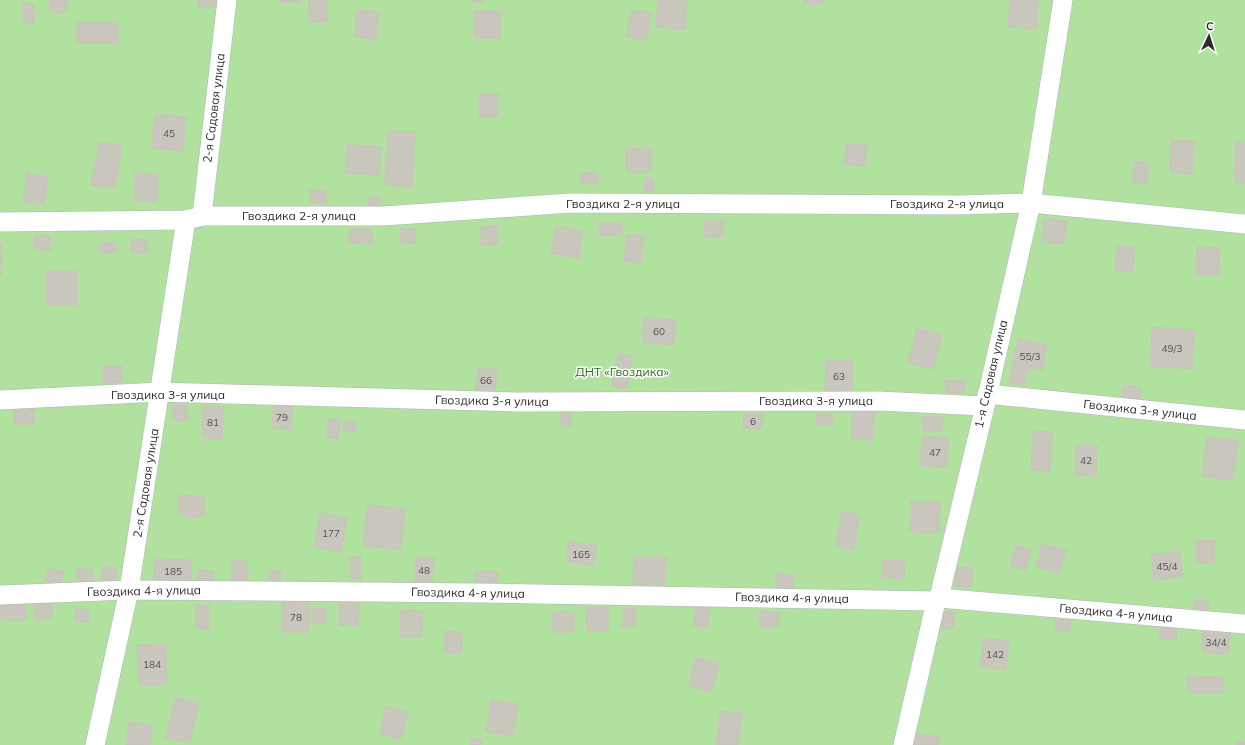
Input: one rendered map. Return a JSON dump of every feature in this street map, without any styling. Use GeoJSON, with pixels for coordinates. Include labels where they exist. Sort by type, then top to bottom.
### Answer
{"type":"FeatureCollection","features":[{"type":"Feature","properties":{"kind":"street","name":"2-я Садовая улица"},"geometry":{"type":"LineString","coordinates":[[95,745],[129,590],[160,392],[194,218],[227,0]]}},
{"type":"Feature","properties":{"kind":"street","name":"1-я Садовая улица"},"geometry":{"type":"LineString","coordinates":[[903,745],[986,400],[1031,203],[1064,0]]}},
{"type":"Feature","properties":{"kind":"street","name":"Гвоздика 2-я улица"},"geometry":{"type":"LineString","coordinates":[[0,222],[384,216],[571,204],[958,205],[1031,203],[1245,224]]}},
{"type":"Feature","properties":{"kind":"street","name":"Гвоздика 3-я улица"},"geometry":{"type":"LineString","coordinates":[[0,400],[160,392],[518,402],[986,400],[1245,420]]}},
{"type":"Feature","properties":{"kind":"street","name":"Гвоздика 4-я улица"},"geometry":{"type":"LineString","coordinates":[[0,595],[129,590],[938,599],[1245,624]]}},
{"type":"Feature","properties":{"kind":"green space","name":"ДНТ «Гвоздика»"},"geometry":{"type":"Polygon","coordinates":[[[0,0],[1245,0],[1245,745],[0,745],[0,0]]]}},
{"type":"Feature","properties":{"kind":"building"},"geometry":{"type":"Polygon","coordinates":[[[50,0],[67,0],[66,12],[49,12],[50,0]]]}},
{"type":"Feature","properties":{"kind":"building"},"geometry":{"type":"Polygon","coordinates":[[[198,0],[215,0],[215,7],[198,7],[198,0]]]}},
{"type":"Feature","properties":{"kind":"building"},"geometry":{"type":"Polygon","coordinates":[[[279,0],[300,0],[300,2],[279,2],[279,0]]]}},
{"type":"Feature","properties":{"kind":"building"},"geometry":{"type":"Polygon","coordinates":[[[309,0],[327,0],[327,22],[309,22],[309,0]]]}},
{"type":"Feature","properties":{"kind":"building"},"geometry":{"type":"Polygon","coordinates":[[[471,0],[483,0],[483,2],[471,2],[471,0]]]}},
{"type":"Feature","properties":{"kind":"building"},"geometry":{"type":"Polygon","coordinates":[[[658,0],[687,1],[685,29],[656,27],[658,0]]]}},
{"type":"Feature","properties":{"kind":"building"},"geometry":{"type":"Polygon","coordinates":[[[803,0],[823,0],[823,4],[803,4],[803,0]]]}},
{"type":"Feature","properties":{"kind":"building"},"geometry":{"type":"Polygon","coordinates":[[[1010,0],[1038,0],[1036,29],[1008,27],[1010,0]]]}},
{"type":"Feature","properties":{"kind":"building"},"geometry":{"type":"Polygon","coordinates":[[[23,3],[34,4],[34,23],[22,23],[23,3]]]}},
{"type":"Feature","properties":{"kind":"building"},"geometry":{"type":"Polygon","coordinates":[[[357,10],[379,12],[377,39],[355,37],[357,10]]]}},
{"type":"Feature","properties":{"kind":"building"},"geometry":{"type":"Polygon","coordinates":[[[631,10],[651,13],[646,40],[626,37],[631,10]]]}},
{"type":"Feature","properties":{"kind":"building"},"geometry":{"type":"Polygon","coordinates":[[[474,11],[500,11],[500,38],[474,38],[474,11]]]}},
{"type":"Feature","properties":{"kind":"building"},"geometry":{"type":"Polygon","coordinates":[[[77,22],[118,22],[118,43],[77,43],[77,22]]]}},
{"type":"Feature","properties":{"kind":"building"},"geometry":{"type":"Polygon","coordinates":[[[479,94],[498,94],[498,117],[479,117],[479,94]]]}},
{"type":"Feature","properties":{"kind":"building"},"geometry":{"type":"Polygon","coordinates":[[[155,114],[186,117],[183,151],[152,148],[155,114]]]}},
{"type":"Feature","properties":{"kind":"building"},"geometry":{"type":"Polygon","coordinates":[[[388,131],[415,132],[412,187],[385,185],[388,131]]]}},
{"type":"Feature","properties":{"kind":"building"},"geometry":{"type":"Polygon","coordinates":[[[1171,140],[1194,141],[1192,174],[1170,172],[1171,140]]]}},
{"type":"Feature","properties":{"kind":"building"},"geometry":{"type":"Polygon","coordinates":[[[1236,141],[1245,142],[1245,183],[1234,182],[1236,141]]]}},
{"type":"Feature","properties":{"kind":"building"},"geometry":{"type":"Polygon","coordinates":[[[99,142],[122,146],[114,189],[91,185],[99,142]]]}},
{"type":"Feature","properties":{"kind":"building"},"geometry":{"type":"Polygon","coordinates":[[[846,144],[867,145],[865,166],[844,164],[846,144]]]}},
{"type":"Feature","properties":{"kind":"building"},"geometry":{"type":"Polygon","coordinates":[[[347,145],[381,147],[379,175],[345,173],[347,145]]]}},
{"type":"Feature","properties":{"kind":"building"},"geometry":{"type":"Polygon","coordinates":[[[651,148],[651,172],[627,172],[626,149],[651,148]]]}},
{"type":"Feature","properties":{"kind":"building"},"geometry":{"type":"Polygon","coordinates":[[[1134,162],[1148,163],[1147,184],[1132,183],[1134,162]]]}},
{"type":"Feature","properties":{"kind":"building"},"geometry":{"type":"Polygon","coordinates":[[[581,172],[598,173],[597,184],[580,183],[581,172]]]}},
{"type":"Feature","properties":{"kind":"building"},"geometry":{"type":"Polygon","coordinates":[[[27,173],[48,177],[44,205],[23,202],[27,173]]]}},
{"type":"Feature","properties":{"kind":"building"},"geometry":{"type":"Polygon","coordinates":[[[135,173],[158,174],[157,202],[134,201],[135,173]]]}},
{"type":"Feature","properties":{"kind":"building"},"geometry":{"type":"Polygon","coordinates":[[[645,178],[654,178],[654,191],[645,191],[645,178]]]}},
{"type":"Feature","properties":{"kind":"building"},"geometry":{"type":"Polygon","coordinates":[[[310,190],[326,190],[326,202],[311,203],[310,190]]]}},
{"type":"Feature","properties":{"kind":"building"},"geometry":{"type":"Polygon","coordinates":[[[368,197],[380,197],[379,207],[368,206],[368,197]]]}},
{"type":"Feature","properties":{"kind":"building"},"geometry":{"type":"Polygon","coordinates":[[[1044,219],[1067,221],[1064,244],[1042,242],[1044,219]]]}},
{"type":"Feature","properties":{"kind":"building"},"geometry":{"type":"Polygon","coordinates":[[[705,220],[724,220],[723,237],[704,237],[705,220]]]}},
{"type":"Feature","properties":{"kind":"building"},"geometry":{"type":"Polygon","coordinates":[[[599,222],[622,223],[622,236],[599,235],[599,222]]]}},
{"type":"Feature","properties":{"kind":"building"},"geometry":{"type":"Polygon","coordinates":[[[481,226],[498,226],[498,245],[481,245],[481,226]]]}},
{"type":"Feature","properties":{"kind":"building"},"geometry":{"type":"Polygon","coordinates":[[[556,226],[583,231],[579,258],[551,253],[556,226]]]}},
{"type":"Feature","properties":{"kind":"building"},"geometry":{"type":"Polygon","coordinates":[[[349,229],[372,229],[372,244],[349,243],[349,229]]]}},
{"type":"Feature","properties":{"kind":"building"},"geometry":{"type":"Polygon","coordinates":[[[400,229],[415,229],[416,243],[401,244],[400,229]]]}},
{"type":"Feature","properties":{"kind":"building"},"geometry":{"type":"Polygon","coordinates":[[[627,234],[644,236],[641,263],[624,261],[627,234]]]}},
{"type":"Feature","properties":{"kind":"building"},"geometry":{"type":"Polygon","coordinates":[[[50,235],[50,250],[34,250],[34,236],[50,235]]]}},
{"type":"Feature","properties":{"kind":"building"},"geometry":{"type":"Polygon","coordinates":[[[132,239],[147,240],[147,253],[131,252],[132,239]]]}},
{"type":"Feature","properties":{"kind":"building"},"geometry":{"type":"Polygon","coordinates":[[[100,242],[116,242],[115,253],[100,253],[100,242]]]}},
{"type":"Feature","properties":{"kind":"building"},"geometry":{"type":"Polygon","coordinates":[[[0,243],[2,244],[1,276],[0,276],[0,243]]]}},
{"type":"Feature","properties":{"kind":"building"},"geometry":{"type":"Polygon","coordinates":[[[1117,246],[1134,247],[1133,271],[1115,270],[1117,246]]]}},
{"type":"Feature","properties":{"kind":"building"},"geometry":{"type":"Polygon","coordinates":[[[1197,247],[1220,248],[1218,275],[1196,274],[1197,247]]]}},
{"type":"Feature","properties":{"kind":"building"},"geometry":{"type":"Polygon","coordinates":[[[46,271],[77,271],[77,305],[46,305],[46,271]]]}},
{"type":"Feature","properties":{"kind":"building"},"geometry":{"type":"Polygon","coordinates":[[[644,317],[676,320],[674,345],[642,342],[644,317]]]}},
{"type":"Feature","properties":{"kind":"building"},"geometry":{"type":"Polygon","coordinates":[[[1152,327],[1195,330],[1192,369],[1150,366],[1152,327]]]}},
{"type":"Feature","properties":{"kind":"building"},"geometry":{"type":"Polygon","coordinates":[[[917,328],[942,335],[933,369],[908,362],[917,328]]]}},
{"type":"Feature","properties":{"kind":"building"},"geometry":{"type":"Polygon","coordinates":[[[1018,339],[1047,345],[1042,370],[1028,368],[1025,386],[1009,383],[1018,339]]]}},
{"type":"Feature","properties":{"kind":"building"},"geometry":{"type":"Polygon","coordinates":[[[619,353],[633,357],[626,389],[611,386],[619,353]]]}},
{"type":"Feature","properties":{"kind":"building"},"geometry":{"type":"Polygon","coordinates":[[[826,360],[853,361],[852,392],[825,390],[826,360]]]}},
{"type":"Feature","properties":{"kind":"building"},"geometry":{"type":"Polygon","coordinates":[[[103,366],[122,366],[122,382],[103,383],[103,366]]]}},
{"type":"Feature","properties":{"kind":"building"},"geometry":{"type":"Polygon","coordinates":[[[478,368],[498,370],[495,392],[475,390],[478,368]]]}},
{"type":"Feature","properties":{"kind":"building"},"geometry":{"type":"Polygon","coordinates":[[[964,380],[965,392],[946,393],[945,381],[964,380]]]}},
{"type":"Feature","properties":{"kind":"building"},"geometry":{"type":"Polygon","coordinates":[[[1123,386],[1141,387],[1139,403],[1121,402],[1123,386]]]}},
{"type":"Feature","properties":{"kind":"building"},"geometry":{"type":"Polygon","coordinates":[[[274,404],[293,406],[291,430],[272,428],[274,404]]]}},
{"type":"Feature","properties":{"kind":"building"},"geometry":{"type":"Polygon","coordinates":[[[173,405],[187,405],[187,421],[173,420],[173,405]]]}},
{"type":"Feature","properties":{"kind":"building"},"geometry":{"type":"Polygon","coordinates":[[[203,406],[224,407],[222,439],[202,438],[203,406]]]}},
{"type":"Feature","properties":{"kind":"building"},"geometry":{"type":"Polygon","coordinates":[[[14,407],[34,407],[34,424],[14,424],[14,407]]]}},
{"type":"Feature","properties":{"kind":"building"},"geometry":{"type":"Polygon","coordinates":[[[853,410],[875,411],[873,440],[851,439],[853,410]]]}},
{"type":"Feature","properties":{"kind":"building"},"geometry":{"type":"Polygon","coordinates":[[[560,413],[571,413],[571,426],[560,426],[560,413]]]}},
{"type":"Feature","properties":{"kind":"building"},"geometry":{"type":"Polygon","coordinates":[[[744,413],[763,414],[762,429],[743,428],[744,413]]]}},
{"type":"Feature","properties":{"kind":"building"},"geometry":{"type":"Polygon","coordinates":[[[817,414],[833,414],[833,425],[817,426],[817,414]]]}},
{"type":"Feature","properties":{"kind":"building"},"geometry":{"type":"Polygon","coordinates":[[[922,416],[943,417],[942,431],[922,430],[922,416]]]}},
{"type":"Feature","properties":{"kind":"building"},"geometry":{"type":"Polygon","coordinates":[[[329,418],[340,420],[338,439],[326,437],[329,418]]]}},
{"type":"Feature","properties":{"kind":"building"},"geometry":{"type":"Polygon","coordinates":[[[344,421],[356,421],[355,432],[344,431],[344,421]]]}},
{"type":"Feature","properties":{"kind":"building"},"geometry":{"type":"Polygon","coordinates":[[[1033,431],[1052,432],[1050,471],[1031,470],[1033,431]]]}},
{"type":"Feature","properties":{"kind":"building"},"geometry":{"type":"Polygon","coordinates":[[[923,436],[949,438],[946,468],[920,465],[923,436]]]}},
{"type":"Feature","properties":{"kind":"building"},"geometry":{"type":"Polygon","coordinates":[[[1207,437],[1238,441],[1233,480],[1202,476],[1207,437]]]}},
{"type":"Feature","properties":{"kind":"building"},"geometry":{"type":"Polygon","coordinates":[[[1076,445],[1097,445],[1096,476],[1075,475],[1076,445]]]}},
{"type":"Feature","properties":{"kind":"building"},"geometry":{"type":"Polygon","coordinates":[[[179,495],[205,497],[204,517],[178,515],[179,495]]]}},
{"type":"Feature","properties":{"kind":"building"},"geometry":{"type":"Polygon","coordinates":[[[911,501],[940,502],[939,533],[910,532],[911,501]]]}},
{"type":"Feature","properties":{"kind":"building"},"geometry":{"type":"Polygon","coordinates":[[[367,505],[405,509],[401,549],[363,546],[367,505]]]}},
{"type":"Feature","properties":{"kind":"building"},"geometry":{"type":"Polygon","coordinates":[[[842,512],[860,515],[854,550],[836,546],[842,512]]]}},
{"type":"Feature","properties":{"kind":"building"},"geometry":{"type":"Polygon","coordinates":[[[320,513],[347,518],[341,552],[314,547],[320,513]]]}},
{"type":"Feature","properties":{"kind":"building"},"geometry":{"type":"Polygon","coordinates":[[[1196,540],[1215,541],[1214,563],[1196,563],[1196,540]]]}},
{"type":"Feature","properties":{"kind":"building"},"geometry":{"type":"Polygon","coordinates":[[[569,541],[597,546],[593,566],[566,561],[569,541]]]}},
{"type":"Feature","properties":{"kind":"building"},"geometry":{"type":"Polygon","coordinates":[[[1042,544],[1066,550],[1059,574],[1036,567],[1042,544]]]}},
{"type":"Feature","properties":{"kind":"building"},"geometry":{"type":"Polygon","coordinates":[[[1016,545],[1032,549],[1026,570],[1010,566],[1016,545]]]}},
{"type":"Feature","properties":{"kind":"building"},"geometry":{"type":"Polygon","coordinates":[[[1180,552],[1183,577],[1154,580],[1151,554],[1180,552]]]}},
{"type":"Feature","properties":{"kind":"building"},"geometry":{"type":"Polygon","coordinates":[[[350,557],[361,557],[361,579],[350,579],[350,557]]]}},
{"type":"Feature","properties":{"kind":"building"},"geometry":{"type":"Polygon","coordinates":[[[416,557],[434,558],[432,584],[414,583],[416,557]]]}},
{"type":"Feature","properties":{"kind":"building"},"geometry":{"type":"Polygon","coordinates":[[[634,557],[666,557],[665,584],[633,584],[634,557]]]}},
{"type":"Feature","properties":{"kind":"building"},"geometry":{"type":"Polygon","coordinates":[[[155,559],[192,560],[191,583],[154,581],[155,559]]]}},
{"type":"Feature","properties":{"kind":"building"},"geometry":{"type":"Polygon","coordinates":[[[232,560],[248,562],[247,583],[231,582],[232,560]]]}},
{"type":"Feature","properties":{"kind":"building"},"geometry":{"type":"Polygon","coordinates":[[[883,560],[905,561],[904,578],[882,578],[883,560]]]}},
{"type":"Feature","properties":{"kind":"building"},"geometry":{"type":"Polygon","coordinates":[[[103,566],[117,568],[115,583],[101,581],[103,566]]]}},
{"type":"Feature","properties":{"kind":"building"},"geometry":{"type":"Polygon","coordinates":[[[957,567],[973,568],[972,587],[955,586],[957,567]]]}},
{"type":"Feature","properties":{"kind":"building"},"geometry":{"type":"Polygon","coordinates":[[[47,569],[63,570],[61,585],[45,583],[47,569]]]}},
{"type":"Feature","properties":{"kind":"building"},"geometry":{"type":"Polygon","coordinates":[[[77,569],[93,569],[93,582],[77,581],[77,569]]]}},
{"type":"Feature","properties":{"kind":"building"},"geometry":{"type":"Polygon","coordinates":[[[198,570],[214,571],[213,584],[197,583],[198,570]]]}},
{"type":"Feature","properties":{"kind":"building"},"geometry":{"type":"Polygon","coordinates":[[[269,570],[281,570],[280,584],[269,584],[269,570]]]}},
{"type":"Feature","properties":{"kind":"building"},"geometry":{"type":"Polygon","coordinates":[[[475,571],[498,572],[497,583],[475,582],[475,571]]]}},
{"type":"Feature","properties":{"kind":"building"},"geometry":{"type":"Polygon","coordinates":[[[776,573],[794,575],[793,588],[776,587],[776,573]]]}},
{"type":"Feature","properties":{"kind":"building"},"geometry":{"type":"Polygon","coordinates":[[[340,598],[359,599],[358,626],[339,625],[340,598]]]}},
{"type":"Feature","properties":{"kind":"building"},"geometry":{"type":"Polygon","coordinates":[[[1194,600],[1209,601],[1208,614],[1193,612],[1194,600]]]}},
{"type":"Feature","properties":{"kind":"building"},"geometry":{"type":"Polygon","coordinates":[[[282,602],[309,602],[309,632],[282,632],[282,602]]]}},
{"type":"Feature","properties":{"kind":"building"},"geometry":{"type":"Polygon","coordinates":[[[1,603],[26,604],[26,620],[1,620],[1,603]]]}},
{"type":"Feature","properties":{"kind":"building"},"geometry":{"type":"Polygon","coordinates":[[[34,603],[52,603],[52,618],[35,619],[34,603]]]}},
{"type":"Feature","properties":{"kind":"building"},"geometry":{"type":"Polygon","coordinates":[[[196,605],[209,605],[209,629],[196,629],[196,605]]]}},
{"type":"Feature","properties":{"kind":"building"},"geometry":{"type":"Polygon","coordinates":[[[696,606],[710,608],[707,627],[693,625],[696,606]]]}},
{"type":"Feature","properties":{"kind":"building"},"geometry":{"type":"Polygon","coordinates":[[[587,607],[609,608],[608,632],[586,630],[587,607]]]}},
{"type":"Feature","properties":{"kind":"building"},"geometry":{"type":"Polygon","coordinates":[[[624,608],[636,609],[634,627],[622,626],[624,608]]]}},
{"type":"Feature","properties":{"kind":"building"},"geometry":{"type":"Polygon","coordinates":[[[75,609],[89,610],[89,622],[75,622],[75,609]]]}},
{"type":"Feature","properties":{"kind":"building"},"geometry":{"type":"Polygon","coordinates":[[[312,609],[326,609],[326,623],[312,623],[312,609]]]}},
{"type":"Feature","properties":{"kind":"building"},"geometry":{"type":"Polygon","coordinates":[[[401,610],[423,611],[422,637],[400,636],[401,610]]]}},
{"type":"Feature","properties":{"kind":"building"},"geometry":{"type":"Polygon","coordinates":[[[760,611],[779,612],[779,627],[759,626],[760,611]]]}},
{"type":"Feature","properties":{"kind":"building"},"geometry":{"type":"Polygon","coordinates":[[[552,612],[574,612],[574,632],[552,632],[552,612]]]}},
{"type":"Feature","properties":{"kind":"building"},"geometry":{"type":"Polygon","coordinates":[[[943,612],[955,613],[953,629],[941,628],[943,612]]]}},
{"type":"Feature","properties":{"kind":"building"},"geometry":{"type":"Polygon","coordinates":[[[1056,616],[1070,616],[1070,632],[1055,631],[1056,616]]]}},
{"type":"Feature","properties":{"kind":"building"},"geometry":{"type":"Polygon","coordinates":[[[1161,624],[1177,626],[1176,640],[1159,638],[1161,624]]]}},
{"type":"Feature","properties":{"kind":"building"},"geometry":{"type":"Polygon","coordinates":[[[1203,630],[1230,631],[1228,654],[1202,652],[1203,630]]]}},
{"type":"Feature","properties":{"kind":"building"},"geometry":{"type":"Polygon","coordinates":[[[445,631],[462,632],[461,653],[444,652],[445,631]]]}},
{"type":"Feature","properties":{"kind":"building"},"geometry":{"type":"Polygon","coordinates":[[[983,638],[1009,641],[1006,670],[980,667],[983,638]]]}},
{"type":"Feature","properties":{"kind":"building"},"geometry":{"type":"Polygon","coordinates":[[[166,644],[167,684],[139,685],[137,645],[166,644]]]}},
{"type":"Feature","properties":{"kind":"building"},"geometry":{"type":"Polygon","coordinates":[[[695,657],[719,663],[712,692],[689,686],[695,657]]]}},
{"type":"Feature","properties":{"kind":"building"},"geometry":{"type":"Polygon","coordinates":[[[1187,676],[1223,677],[1223,693],[1187,692],[1187,676]]]}},
{"type":"Feature","properties":{"kind":"building"},"geometry":{"type":"Polygon","coordinates":[[[175,697],[199,703],[190,743],[166,738],[175,697]]]}},
{"type":"Feature","properties":{"kind":"building"},"geometry":{"type":"Polygon","coordinates":[[[491,700],[518,704],[513,736],[486,732],[491,700]]]}},
{"type":"Feature","properties":{"kind":"building"},"geometry":{"type":"Polygon","coordinates":[[[386,706],[408,712],[401,739],[380,734],[386,706]]]}},
{"type":"Feature","properties":{"kind":"building"},"geometry":{"type":"Polygon","coordinates":[[[720,711],[742,713],[738,745],[716,745],[720,711]]]}},
{"type":"Feature","properties":{"kind":"building"},"geometry":{"type":"Polygon","coordinates":[[[129,722],[153,725],[150,745],[126,745],[129,722]]]}},
{"type":"Feature","properties":{"kind":"building"},"geometry":{"type":"Polygon","coordinates":[[[914,733],[940,737],[938,745],[912,745],[914,733]]]}},
{"type":"Feature","properties":{"kind":"building"},"geometry":{"type":"Polygon","coordinates":[[[471,738],[482,740],[481,745],[470,745],[471,738]]]}},
{"type":"Feature","properties":{"kind":"building"},"geometry":{"type":"Polygon","coordinates":[[[1237,742],[1245,742],[1245,745],[1237,745],[1237,742]]]}}]}
